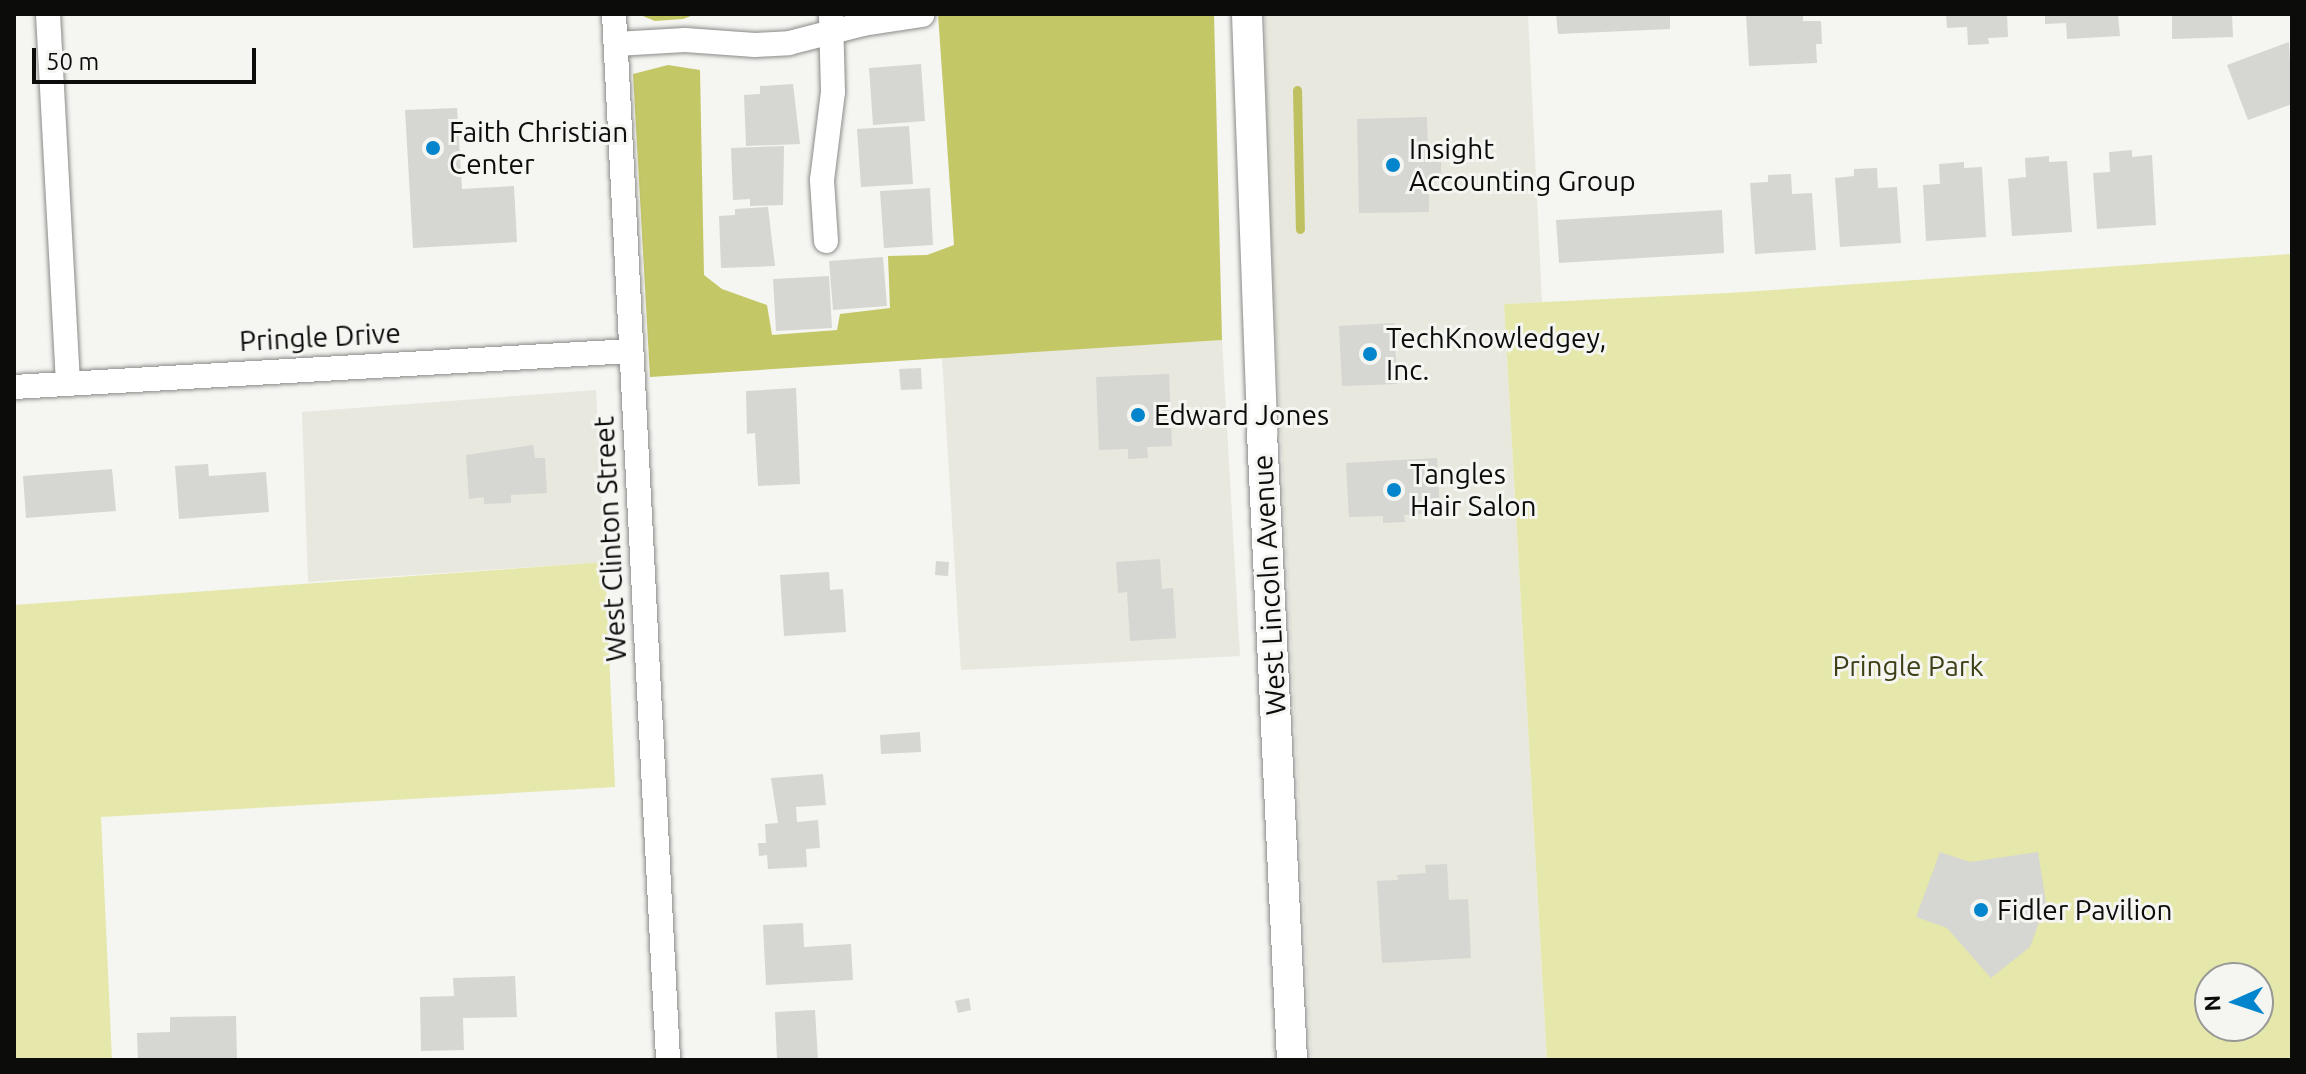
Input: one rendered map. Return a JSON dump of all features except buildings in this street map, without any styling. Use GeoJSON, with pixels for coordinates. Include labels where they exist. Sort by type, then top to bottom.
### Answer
{"type":"FeatureCollection","features":[{"type":"Feature","properties":{"kind":"street"},"geometry":{"type":"LineString","coordinates":[[48,14],[68,382]]}},
{"type":"Feature","properties":{"kind":"street","name":"West Clinton Street"},"geometry":{"type":"LineString","coordinates":[[614,14],[668,1060]]}},
{"type":"Feature","properties":{"kind":"street","name":"West Lincoln Avenue"},"geometry":{"type":"LineString","coordinates":[[1247,14],[1262,433],[1292,1060]]}},
{"type":"Feature","properties":{"kind":"street"},"geometry":{"type":"LineString","coordinates":[[616,44],[685,40],[755,45],[789,43],[831,24],[863,24],[922,15]]}},
{"type":"Feature","properties":{"kind":"street"},"geometry":{"type":"LineString","coordinates":[[826,241],[822,180],[833,92],[831,24]]}},
{"type":"Feature","properties":{"kind":"street","name":"Pringle Drive"},"geometry":{"type":"LineString","coordinates":[[14,387],[630,351]]}},
{"type":"Feature","properties":{"kind":"shaded area"},"geometry":{"type":"Polygon","coordinates":[[[1265,14],[1528,14],[1542,302],[1504,304],[1547,1060],[1311,1060],[1267,147],[1265,14]]]}},
{"type":"Feature","properties":{"kind":"shaded area"},"geometry":{"type":"Polygon","coordinates":[[[1222,340],[1240,656],[961,670],[942,357],[1222,340]]]}},
{"type":"Feature","properties":{"kind":"shaded area"},"geometry":{"type":"Polygon","coordinates":[[[596,390],[605,562],[308,582],[302,412],[596,390]]]}},
{"type":"Feature","properties":{"kind":"green space"},"geometry":{"type":"Polygon","coordinates":[[[638,14],[696,14],[683,19],[655,21],[638,14]]]}},
{"type":"Feature","properties":{"kind":"green space"},"geometry":{"type":"Polygon","coordinates":[[[938,14],[1214,14],[1222,340],[650,377],[633,74],[668,65],[700,70],[704,275],[722,289],[767,305],[772,335],[837,330],[840,314],[890,308],[888,256],[927,255],[954,245],[938,14]]]}},
{"type":"Feature","properties":{"kind":"green space","name":"Pringle Park"},"geometry":{"type":"Polygon","coordinates":[[[2292,254],[2292,1060],[1547,1060],[1504,304],[1728,293],[2292,254]]]}},
{"type":"Feature","properties":{"kind":"green space"},"geometry":{"type":"Polygon","coordinates":[[[605,562],[615,787],[101,817],[112,1060],[14,1060],[14,605],[605,562]]]}},
{"type":"Feature","properties":{"kind":"waterway"},"geometry":{"type":"LineString","coordinates":[[1297,90],[1300,229]]}},
{"type":"Feature","properties":{"kind":"place","name":"Faith Christian Center"},"geometry":{"type":"Point","coordinates":[433,148]}},
{"type":"Feature","properties":{"kind":"place","name":"Insight Accounting Group"},"geometry":{"type":"Point","coordinates":[1393,165]}},
{"type":"Feature","properties":{"kind":"place","name":"TechKnowledgey, Inc."},"geometry":{"type":"Point","coordinates":[1370,354]}},
{"type":"Feature","properties":{"kind":"place","name":"Edward Jones"},"geometry":{"type":"Point","coordinates":[1138,415]}},
{"type":"Feature","properties":{"kind":"place","name":"Tangles Hair Salon"},"geometry":{"type":"Point","coordinates":[1394,490]}},
{"type":"Feature","properties":{"kind":"place","name":"Fidler Pavilion"},"geometry":{"type":"Point","coordinates":[1981,910]}}]}
